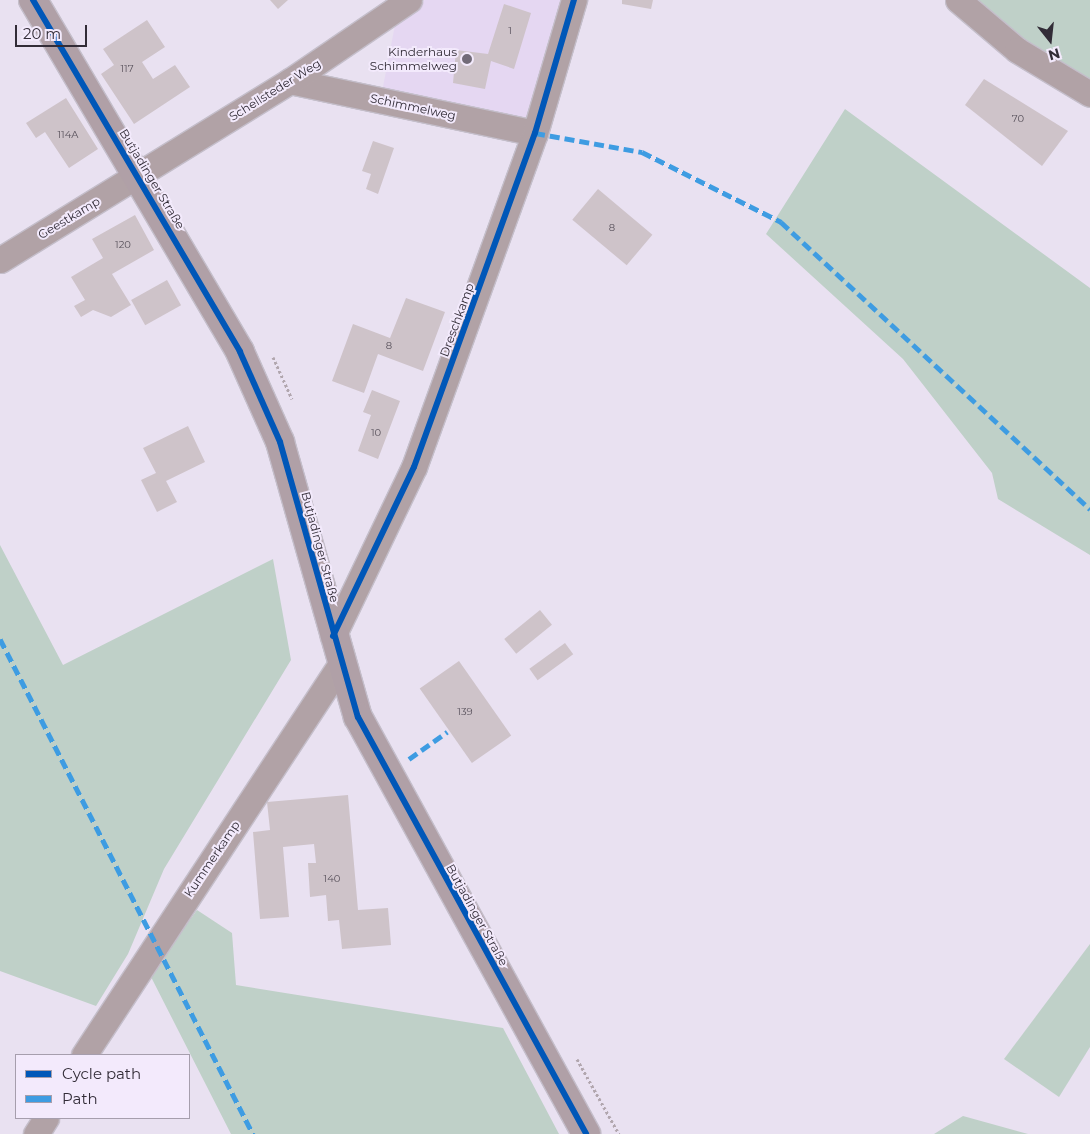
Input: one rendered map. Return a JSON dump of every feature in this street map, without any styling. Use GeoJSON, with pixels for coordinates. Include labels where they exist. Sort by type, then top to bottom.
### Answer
{"type":"FeatureCollection","features":[{"type":"Feature","properties":{"kind":"street","name":"Butjadinger Straße"},"geometry":{"type":"LineString","coordinates":[[33,0],[138,176],[262,396],[280,442],[333,636],[358,717],[382,767],[586,1134]]}},
{"type":"Feature","properties":{"kind":"street","name":"Schellsteder Weg"},"geometry":{"type":"LineString","coordinates":[[138,176],[290,81],[408,0]]}},
{"type":"Feature","properties":{"kind":"street","name":"Dreschkamp"},"geometry":{"type":"LineString","coordinates":[[333,636],[414,467],[535,133],[574,0]]}},
{"type":"Feature","properties":{"kind":"street"},"geometry":{"type":"LineString","coordinates":[[958,0],[1016,50],[1090,94]]}},
{"type":"Feature","properties":{"kind":"street","name":"Schimmelweg"},"geometry":{"type":"LineString","coordinates":[[290,81],[535,133]]}},
{"type":"Feature","properties":{"kind":"street","name":"Geestkamp"},"geometry":{"type":"LineString","coordinates":[[0,260],[138,176]]}},
{"type":"Feature","properties":{"kind":"street","name":"Kummerkamp"},"geometry":{"type":"LineString","coordinates":[[85,1054],[341,664]]}},
{"type":"Feature","properties":{"kind":"street"},"geometry":{"type":"LineString","coordinates":[[36,1134],[45,1119]]}},
{"type":"Feature","properties":{"kind":"path"},"geometry":{"type":"LineString","coordinates":[[270,350],[293,403]]}},
{"type":"Feature","properties":{"kind":"path"},"geometry":{"type":"LineString","coordinates":[[571,1049],[619,1134]]}},
{"type":"Feature","properties":{"kind":"shaded area","name":"Kinderhaus Schimmelweg"},"geometry":{"type":"Polygon","coordinates":[[[425,0],[563,0],[528,121],[382,92],[395,25],[425,0]]]}},
{"type":"Feature","properties":{"kind":"shaded area"},"geometry":{"type":"Polygon","coordinates":[[[974,0],[1090,0],[1090,83],[996,24],[974,0]]]}},
{"type":"Feature","properties":{"kind":"shaded area"},"geometry":{"type":"Polygon","coordinates":[[[845,109],[1090,288],[1090,555],[998,499],[992,473],[903,359],[766,234],[845,109]]]}},
{"type":"Feature","properties":{"kind":"shaded area"},"geometry":{"type":"Polygon","coordinates":[[[0,545],[63,665],[273,559],[291,660],[164,869],[128,954],[96,1006],[0,971],[0,545]]]}},
{"type":"Feature","properties":{"kind":"shaded area"},"geometry":{"type":"Polygon","coordinates":[[[197,910],[232,933],[236,985],[503,1028],[559,1134],[231,1134],[150,975],[197,910]]]}},
{"type":"Feature","properties":{"kind":"shaded area"},"geometry":{"type":"Polygon","coordinates":[[[1090,944],[1090,1047],[1059,1097],[1004,1059],[1090,944]]]}},
{"type":"Feature","properties":{"kind":"shaded area"},"geometry":{"type":"Polygon","coordinates":[[[963,1116],[1028,1134],[934,1134],[963,1116]]]}},
{"type":"Feature","properties":{"kind":"building"},"geometry":{"type":"Polygon","coordinates":[[[270,0],[288,0],[278,9],[270,0]]]}},
{"type":"Feature","properties":{"kind":"building"},"geometry":{"type":"Polygon","coordinates":[[[622,0],[653,0],[651,9],[622,4],[622,0]]]}},
{"type":"Feature","properties":{"kind":"building"},"geometry":{"type":"Polygon","coordinates":[[[504,4],[531,13],[514,69],[491,61],[485,89],[453,83],[456,50],[488,54],[504,4]]]}},
{"type":"Feature","properties":{"kind":"building"},"geometry":{"type":"Polygon","coordinates":[[[147,20],[165,47],[142,62],[153,79],[175,65],[190,87],[134,124],[101,74],[114,65],[103,49],[147,20]]]}},
{"type":"Feature","properties":{"kind":"building"},"geometry":{"type":"Polygon","coordinates":[[[984,79],[1068,131],[1042,166],[965,105],[984,79]]]}},
{"type":"Feature","properties":{"kind":"building"},"geometry":{"type":"Polygon","coordinates":[[[66,98],[98,149],[69,168],[45,132],[36,138],[26,123],[66,98]]]}},
{"type":"Feature","properties":{"kind":"building"},"geometry":{"type":"Polygon","coordinates":[[[373,141],[394,148],[378,194],[366,189],[371,174],[362,171],[373,141]]]}},
{"type":"Feature","properties":{"kind":"building"},"geometry":{"type":"Polygon","coordinates":[[[598,189],[652,235],[627,265],[572,220],[598,189]]]}},
{"type":"Feature","properties":{"kind":"building"},"geometry":{"type":"Polygon","coordinates":[[[135,215],[154,250],[112,274],[131,305],[111,317],[93,310],[81,317],[74,306],[85,300],[71,277],[103,258],[92,239],[135,215]]]}},
{"type":"Feature","properties":{"kind":"building"},"geometry":{"type":"Polygon","coordinates":[[[167,280],[181,305],[145,325],[131,300],[167,280]]]}},
{"type":"Feature","properties":{"kind":"building"},"geometry":{"type":"Polygon","coordinates":[[[406,298],[445,312],[423,371],[378,354],[364,393],[332,381],[353,324],[390,338],[406,298]]]}},
{"type":"Feature","properties":{"kind":"building"},"geometry":{"type":"Polygon","coordinates":[[[372,390],[400,401],[378,459],[358,451],[371,415],[363,412],[372,390]]]}},
{"type":"Feature","properties":{"kind":"building"},"geometry":{"type":"Polygon","coordinates":[[[188,426],[205,462],[166,481],[177,502],[157,512],[141,480],[156,473],[143,448],[188,426]]]}},
{"type":"Feature","properties":{"kind":"building"},"geometry":{"type":"Polygon","coordinates":[[[540,610],[552,625],[516,654],[504,639],[540,610]]]}},
{"type":"Feature","properties":{"kind":"building"},"geometry":{"type":"Polygon","coordinates":[[[565,643],[573,654],[538,680],[529,669],[565,643]]]}},
{"type":"Feature","properties":{"kind":"building"},"geometry":{"type":"Polygon","coordinates":[[[459,661],[511,736],[472,763],[420,689],[459,661]]]}},
{"type":"Feature","properties":{"kind":"building"},"geometry":{"type":"Polygon","coordinates":[[[348,795],[358,910],[388,908],[391,945],[342,949],[339,920],[328,921],[326,895],[310,897],[308,863],[316,863],[314,844],[283,847],[289,917],[260,919],[253,832],[270,830],[267,802],[348,795]]]}},
{"type":"Feature","properties":{"kind":"marked path"},"geometry":{"type":"LineString","coordinates":[[535,133],[642,152],[781,222],[1090,509]]}},
{"type":"Feature","properties":{"kind":"marked path"},"geometry":{"type":"LineString","coordinates":[[0,639],[253,1134]]}},
{"type":"Feature","properties":{"kind":"marked path"},"geometry":{"type":"LineString","coordinates":[[409,759],[447,732]]}},
{"type":"Feature","properties":{"kind":"cycle path"},"geometry":{"type":"LineString","coordinates":[[33,0],[240,352],[280,442],[358,717],[586,1134]]}},
{"type":"Feature","properties":{"kind":"cycle path"},"geometry":{"type":"LineString","coordinates":[[333,636],[414,467],[535,133],[574,0]]}},
{"type":"Feature","properties":{"kind":"place","name":"Kinderhaus Schimmelweg"},"geometry":{"type":"Point","coordinates":[467,59]}}]}
